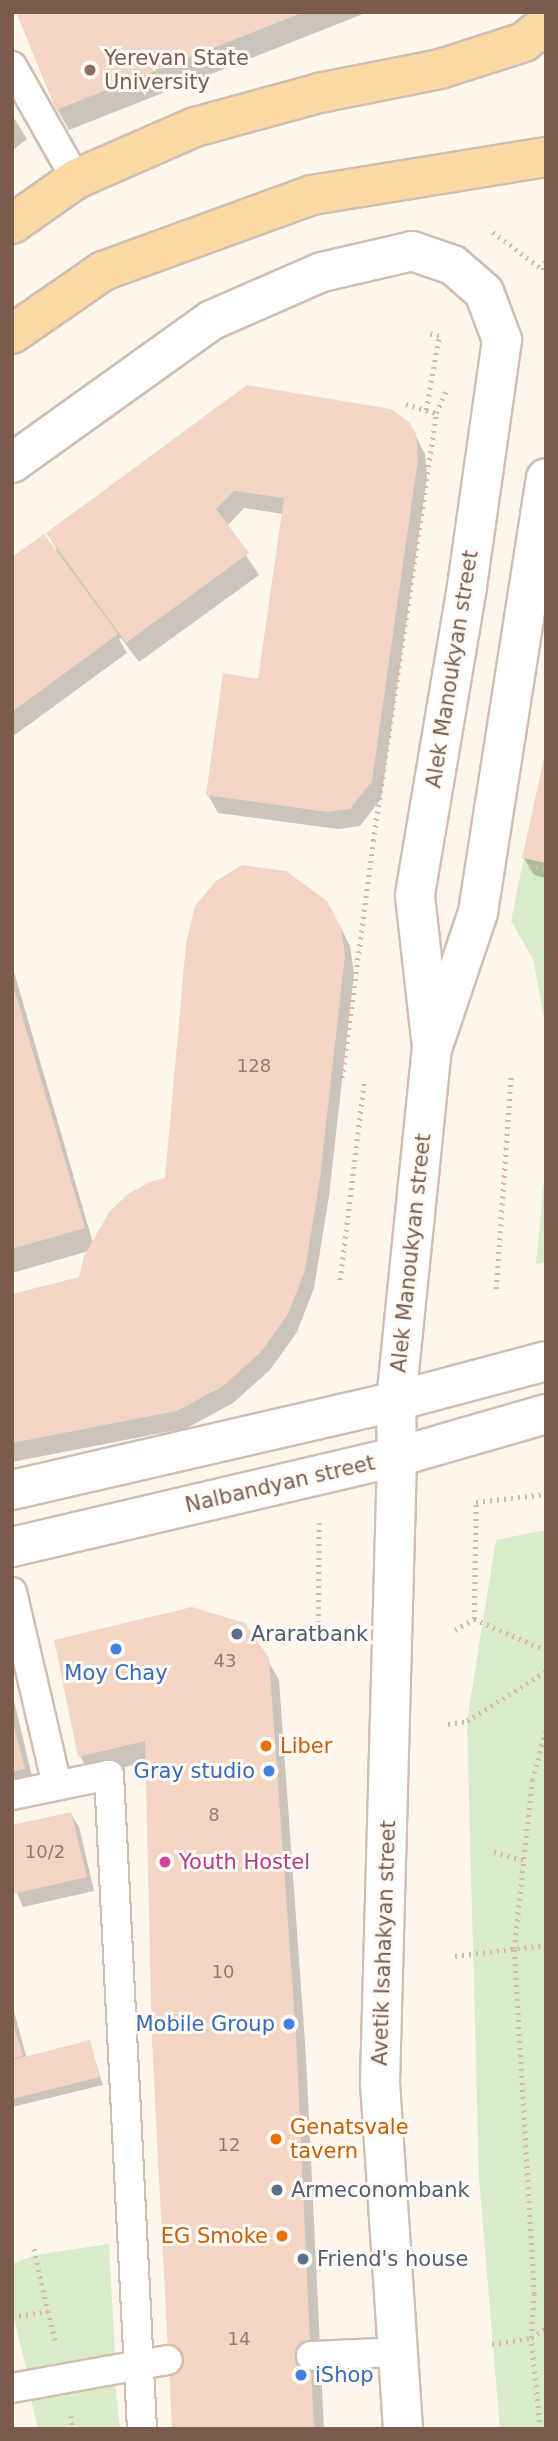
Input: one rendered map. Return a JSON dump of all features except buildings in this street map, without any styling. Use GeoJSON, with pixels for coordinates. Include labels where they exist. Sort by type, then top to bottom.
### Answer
{"type":"FeatureCollection","features":[{"type":"Feature","properties":{"kind":"main road"},"geometry":{"type":"LineString","coordinates":[[12,224],[76,179],[195,127],[319,93],[440,69],[524,42],[546,24]]}},
{"type":"Feature","properties":{"kind":"main road"},"geometry":{"type":"LineString","coordinates":[[12,334],[103,271],[312,195],[546,156]]}},
{"type":"Feature","properties":{"kind":"street","name":"Alek Manoukyan street"},"geometry":{"type":"LineString","coordinates":[[12,463],[212,320],[322,272],[412,251],[453,265],[484,292],[502,340],[467,587],[415,896],[432,1049],[396,1401],[397,1457]]}},
{"type":"Feature","properties":{"kind":"street","name":"Alek Manoukyan street"},"geometry":{"type":"LineString","coordinates":[[432,1049],[478,912],[546,478]]}},
{"type":"Feature","properties":{"kind":"street"},"geometry":{"type":"LineString","coordinates":[[12,1490],[396,1401],[546,1361]]}},
{"type":"Feature","properties":{"kind":"street","name":"Nalbandyan street"},"geometry":{"type":"LineString","coordinates":[[12,1547],[397,1457],[546,1414]]}},
{"type":"Feature","properties":{"kind":"street","name":"Avetik Isahakyan street"},"geometry":{"type":"LineString","coordinates":[[397,1457],[380,2082],[404,2429]]}},
{"type":"Feature","properties":{"kind":"lane"},"geometry":{"type":"LineString","coordinates":[[12,66],[76,179]]}},
{"type":"Feature","properties":{"kind":"lane"},"geometry":{"type":"LineString","coordinates":[[12,1592],[57,1785]]}},
{"type":"Feature","properties":{"kind":"lane"},"geometry":{"type":"LineString","coordinates":[[12,1796],[109,1774],[142,2429]]}},
{"type":"Feature","properties":{"kind":"lane"},"geometry":{"type":"LineString","coordinates":[[311,2356],[399,2352]]}},
{"type":"Feature","properties":{"kind":"lane"},"geometry":{"type":"LineString","coordinates":[[12,2388],[169,2360]]}},
{"type":"Feature","properties":{"kind":"path"},"geometry":{"type":"LineString","coordinates":[[493,232],[543,270],[546,259]]}},
{"type":"Feature","properties":{"kind":"path"},"geometry":{"type":"LineString","coordinates":[[426,410],[439,336],[430,334]]}},
{"type":"Feature","properties":{"kind":"path"},"geometry":{"type":"LineString","coordinates":[[342,1079],[436,413],[452,379]]}},
{"type":"Feature","properties":{"kind":"path"},"geometry":{"type":"LineString","coordinates":[[406,404],[436,413]]}},
{"type":"Feature","properties":{"kind":"path"},"geometry":{"type":"LineString","coordinates":[[537,867],[546,869]]}},
{"type":"Feature","properties":{"kind":"path"},"geometry":{"type":"LineString","coordinates":[[496,1289],[511,1076]]}},
{"type":"Feature","properties":{"kind":"path"},"geometry":{"type":"LineString","coordinates":[[340,1280],[364,1082]]}},
{"type":"Feature","properties":{"kind":"path"},"geometry":{"type":"LineString","coordinates":[[474,1619],[476,1502],[546,1494]]}},
{"type":"Feature","properties":{"kind":"path"},"geometry":{"type":"LineString","coordinates":[[318,1630],[319,1513]]}},
{"type":"Feature","properties":{"kind":"path"},"geometry":{"type":"LineString","coordinates":[[455,1630],[474,1619]]}},
{"type":"Feature","properties":{"kind":"path"},"geometry":{"type":"LineString","coordinates":[[474,1619],[546,1650]]}},
{"type":"Feature","properties":{"kind":"path"},"geometry":{"type":"LineString","coordinates":[[448,1724],[467,1721],[546,1671]]}},
{"type":"Feature","properties":{"kind":"path"},"geometry":{"type":"LineString","coordinates":[[540,2429],[531,2338],[534,2294],[514,1949],[532,1780],[546,1730]]}},
{"type":"Feature","properties":{"kind":"path"},"geometry":{"type":"LineString","coordinates":[[494,1852],[524,1860]]}},
{"type":"Feature","properties":{"kind":"path"},"geometry":{"type":"LineString","coordinates":[[455,1956],[546,1945]]}},
{"type":"Feature","properties":{"kind":"path"},"geometry":{"type":"LineString","coordinates":[[34,2249],[55,2342],[68,2339]]}},
{"type":"Feature","properties":{"kind":"path"},"geometry":{"type":"LineString","coordinates":[[12,2317],[48,2311]]}},
{"type":"Feature","properties":{"kind":"path"},"geometry":{"type":"LineString","coordinates":[[492,2344],[531,2338],[546,2328]]}},
{"type":"Feature","properties":{"kind":"green space"},"geometry":{"type":"Polygon","coordinates":[[[546,747],[546,1029],[533,959],[511,921],[546,747]]]}},
{"type":"Feature","properties":{"kind":"green space"},"geometry":{"type":"Polygon","coordinates":[[[546,1161],[546,1262],[536,1264],[546,1161]]]}},
{"type":"Feature","properties":{"kind":"green space"},"geometry":{"type":"Polygon","coordinates":[[[546,1530],[546,2429],[500,2429],[479,2177],[467,1721],[496,1540],[546,1530]]]}},
{"type":"Feature","properties":{"kind":"green space"},"geometry":{"type":"Polygon","coordinates":[[[109,2244],[115,2356],[27,2372],[12,2310],[12,2264],[35,2255],[109,2244]]]}},
{"type":"Feature","properties":{"kind":"green space"},"geometry":{"type":"Polygon","coordinates":[[[115,2381],[120,2429],[38,2429],[30,2396],[115,2381]]]}},
{"type":"Feature","properties":{"kind":"place","name":"Yerevan State University"},"geometry":{"type":"Point","coordinates":[90,70]}},
{"type":"Feature","properties":{"kind":"place","name":"Araratbank"},"geometry":{"type":"Point","coordinates":[237,1634]}},
{"type":"Feature","properties":{"kind":"place","name":"Moy Chay"},"geometry":{"type":"Point","coordinates":[116,1649]}},
{"type":"Feature","properties":{"kind":"place","name":"Liber"},"geometry":{"type":"Point","coordinates":[266,1746]}},
{"type":"Feature","properties":{"kind":"place","name":"Gray studio"},"geometry":{"type":"Point","coordinates":[269,1771]}},
{"type":"Feature","properties":{"kind":"place","name":"Youth Hostel"},"geometry":{"type":"Point","coordinates":[165,1862]}},
{"type":"Feature","properties":{"kind":"place","name":"Mobile Group"},"geometry":{"type":"Point","coordinates":[289,2024]}},
{"type":"Feature","properties":{"kind":"place","name":"Genatsvale tavern"},"geometry":{"type":"Point","coordinates":[276,2139]}},
{"type":"Feature","properties":{"kind":"place","name":"Armeconombank"},"geometry":{"type":"Point","coordinates":[277,2190]}},
{"type":"Feature","properties":{"kind":"place","name":"EG Smoke"},"geometry":{"type":"Point","coordinates":[282,2236]}},
{"type":"Feature","properties":{"kind":"place","name":"Friend's house"},"geometry":{"type":"Point","coordinates":[303,2259]}},
{"type":"Feature","properties":{"kind":"place","name":"iShop"},"geometry":{"type":"Point","coordinates":[301,2375]}}]}
